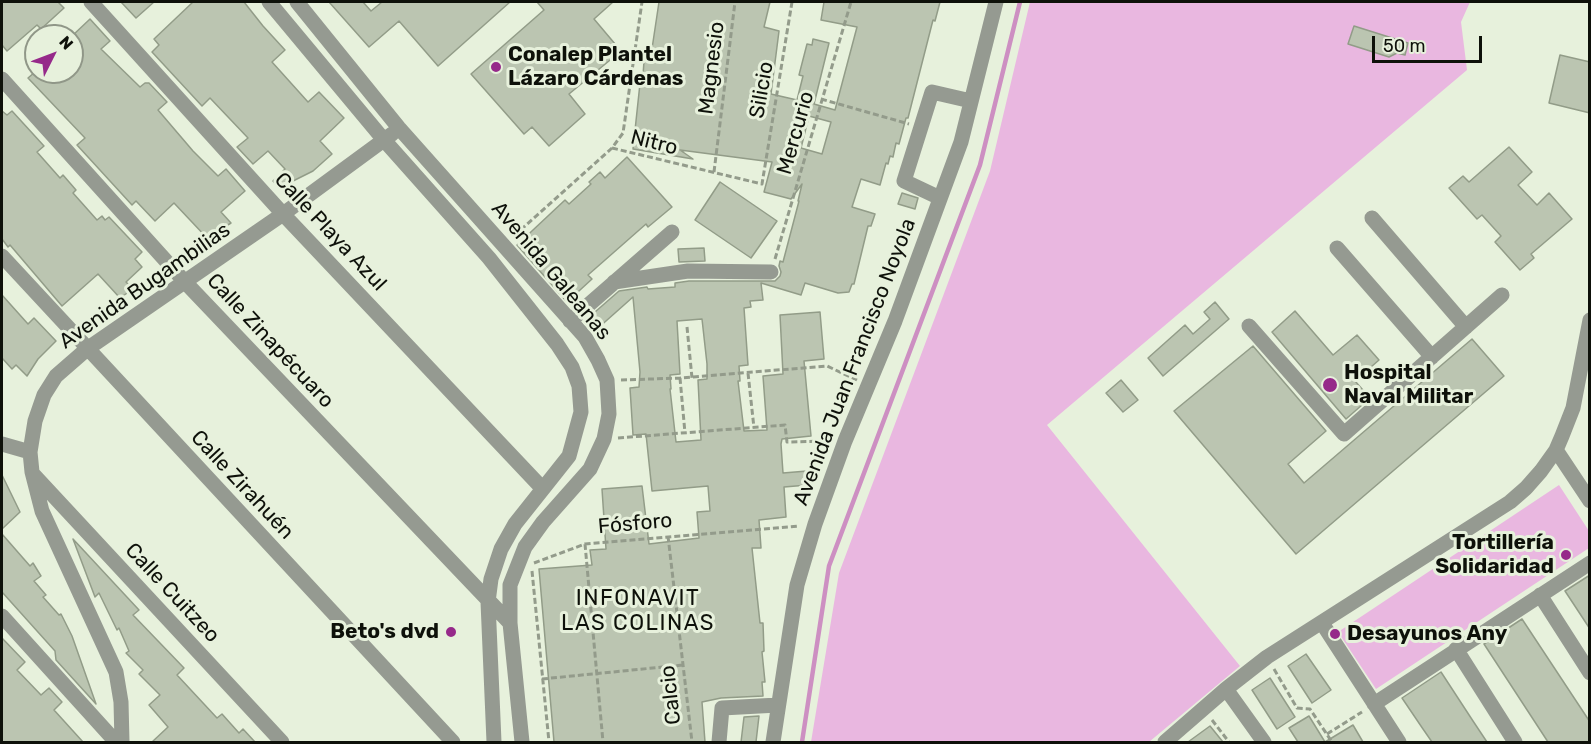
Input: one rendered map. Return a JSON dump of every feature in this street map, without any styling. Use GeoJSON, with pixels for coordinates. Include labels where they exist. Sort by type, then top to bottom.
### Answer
{"type":"FeatureCollection","features":[{"type":"Feature","properties":{"kind":"street","name":"Calle Playa Azul"},"geometry":{"type":"LineString","coordinates":[[91,2],[283,214],[542,488]]}},
{"type":"Feature","properties":{"kind":"street","name":"Avenida Galeanas"},"geometry":{"type":"LineString","coordinates":[[269,2],[384,140],[489,258],[557,344],[572,367],[579,386],[581,412],[569,456],[515,524],[501,549],[491,579],[488,602],[494,742]]}},
{"type":"Feature","properties":{"kind":"street","name":"Avenida Galeanas"},"geometry":{"type":"LineString","coordinates":[[297,2],[399,128],[585,337],[607,380],[609,414],[604,439],[590,469],[543,522],[525,547],[510,585],[510,623],[522,742]]}},
{"type":"Feature","properties":{"kind":"street","name":"Avenida Juan Francisco Noyola"},"geometry":{"type":"LineString","coordinates":[[773,742],[797,585],[815,524],[961,142],[996,2]]}},
{"type":"Feature","properties":{"kind":"street","name":"Calle Zinapécuaro"},"geometry":{"type":"LineString","coordinates":[[2,79],[185,282],[510,623]]}},
{"type":"Feature","properties":{"kind":"street"},"geometry":{"type":"LineString","coordinates":[[940,198],[904,181],[920,128],[932,92],[971,101]]}},
{"type":"Feature","properties":{"kind":"street","name":"Avenida Bugambilias"},"geometry":{"type":"LineString","coordinates":[[122,742],[121,702],[116,672],[42,511],[32,472],[30,452],[35,421],[44,394],[56,376],[87,349],[283,214],[399,128]]}},
{"type":"Feature","properties":{"kind":"street"},"geometry":{"type":"LineString","coordinates":[[1372,218],[1466,327]]}},
{"type":"Feature","properties":{"kind":"street"},"geometry":{"type":"LineString","coordinates":[[570,321],[672,232]]}},
{"type":"Feature","properties":{"kind":"street"},"geometry":{"type":"LineString","coordinates":[[489,258],[503,246]]}},
{"type":"Feature","properties":{"kind":"street"},"geometry":{"type":"LineString","coordinates":[[1337,248],[1432,357]]}},
{"type":"Feature","properties":{"kind":"street","name":"Calle Zirahuén"},"geometry":{"type":"LineString","coordinates":[[2,256],[453,742]]}},
{"type":"Feature","properties":{"kind":"street"},"geometry":{"type":"LineString","coordinates":[[614,282],[688,271],[771,272]]}},
{"type":"Feature","properties":{"kind":"street"},"geometry":{"type":"LineString","coordinates":[[1249,326],[1344,434],[1502,295]]}},
{"type":"Feature","properties":{"kind":"street"},"geometry":{"type":"LineString","coordinates":[[1165,742],[1267,657],[1510,502],[1526,488],[1556,450],[1573,408],[1590,320]]}},
{"type":"Feature","properties":{"kind":"street"},"geometry":{"type":"LineString","coordinates":[[2,444],[30,452]]}},
{"type":"Feature","properties":{"kind":"street"},"geometry":{"type":"LineString","coordinates":[[1556,450],[1590,501]]}},
{"type":"Feature","properties":{"kind":"street","name":"Calle Cuitzeo"},"geometry":{"type":"LineString","coordinates":[[32,472],[282,742]]}},
{"type":"Feature","properties":{"kind":"street"},"geometry":{"type":"LineString","coordinates":[[1374,704],[1590,563]]}},
{"type":"Feature","properties":{"kind":"street"},"geometry":{"type":"LineString","coordinates":[[1540,595],[1590,673]]}},
{"type":"Feature","properties":{"kind":"street"},"geometry":{"type":"LineString","coordinates":[[2,616],[116,742]]}},
{"type":"Feature","properties":{"kind":"street"},"geometry":{"type":"LineString","coordinates":[[1322,623],[1399,742]]}},
{"type":"Feature","properties":{"kind":"street"},"geometry":{"type":"LineString","coordinates":[[1455,649],[1515,742]]}},
{"type":"Feature","properties":{"kind":"street"},"geometry":{"type":"LineString","coordinates":[[1226,689],[1264,742]]}},
{"type":"Feature","properties":{"kind":"street"},"geometry":{"type":"LineString","coordinates":[[719,742],[722,708],[778,705]]}},
{"type":"Feature","properties":{"kind":"path"},"geometry":{"type":"LineString","coordinates":[[612,148],[623,133],[642,2]]}},
{"type":"Feature","properties":{"kind":"path","name":"Magnesio"},"geometry":{"type":"LineString","coordinates":[[714,173],[735,2]]}},
{"type":"Feature","properties":{"kind":"path","name":"Silicio"},"geometry":{"type":"LineString","coordinates":[[762,184],[792,2]]}},
{"type":"Feature","properties":{"kind":"path","name":"Mercurio"},"geometry":{"type":"LineString","coordinates":[[771,272],[851,2]]}},
{"type":"Feature","properties":{"kind":"path"},"geometry":{"type":"LineString","coordinates":[[821,99],[920,128]]}},
{"type":"Feature","properties":{"kind":"path","name":"Nitro"},"geometry":{"type":"LineString","coordinates":[[503,246],[612,148],[762,184]]}},
{"type":"Feature","properties":{"kind":"path"},"geometry":{"type":"LineString","coordinates":[[687,327],[692,378]]}},
{"type":"Feature","properties":{"kind":"path"},"geometry":{"type":"LineString","coordinates":[[607,380],[692,378],[826,366],[869,386]]}},
{"type":"Feature","properties":{"kind":"path"},"geometry":{"type":"LineString","coordinates":[[748,373],[754,428]]}},
{"type":"Feature","properties":{"kind":"path"},"geometry":{"type":"LineString","coordinates":[[680,378],[685,434]]}},
{"type":"Feature","properties":{"kind":"path"},"geometry":{"type":"LineString","coordinates":[[604,439],[785,425],[787,442],[845,441]]}},
{"type":"Feature","properties":{"kind":"path","name":"Fósforo"},"geometry":{"type":"LineString","coordinates":[[603,742],[585,544],[815,524]]}},
{"type":"Feature","properties":{"kind":"path","name":"Calcio"},"geometry":{"type":"LineString","coordinates":[[668,536],[692,742]]}},
{"type":"Feature","properties":{"kind":"path"},"geometry":{"type":"LineString","coordinates":[[549,742],[532,564],[585,544]]}},
{"type":"Feature","properties":{"kind":"path"},"geometry":{"type":"LineString","coordinates":[[1267,657],[1297,708],[1310,709],[1332,742]]}},
{"type":"Feature","properties":{"kind":"path"},"geometry":{"type":"LineString","coordinates":[[542,679],[683,665]]}},
{"type":"Feature","properties":{"kind":"path"},"geometry":{"type":"LineString","coordinates":[[1327,734],[1374,704]]}},
{"type":"Feature","properties":{"kind":"path"},"geometry":{"type":"LineString","coordinates":[[1203,709],[1229,742]]}},
{"type":"Feature","properties":{"kind":"shaded area"},"geometry":{"type":"Polygon","coordinates":[[[1030,2],[1470,2],[1461,22],[1467,70],[1047,425],[1240,666],[1149,742],[811,742],[839,573],[990,171],[1030,2]]]}},
{"type":"Feature","properties":{"kind":"shaded area"},"geometry":{"type":"Polygon","coordinates":[[[1559,485],[1589,531],[1589,548],[1376,689],[1338,632],[1559,485]]]}},
{"type":"Feature","properties":{"kind":"building"},"geometry":{"type":"Polygon","coordinates":[[[2,2],[58,2],[64,8],[46,24],[24,24],[24,36],[7,51],[2,45],[2,2]]]}},
{"type":"Feature","properties":{"kind":"building"},"geometry":{"type":"Polygon","coordinates":[[[121,2],[154,2],[136,18],[121,2]]]}},
{"type":"Feature","properties":{"kind":"building"},"geometry":{"type":"Polygon","coordinates":[[[193,2],[244,2],[285,50],[272,62],[308,102],[319,92],[344,118],[320,141],[332,154],[313,171],[279,188],[273,181],[285,169],[268,151],[253,164],[237,147],[248,138],[210,98],[202,106],[152,52],[159,45],[154,39],[193,2]]]}},
{"type":"Feature","properties":{"kind":"building"},"geometry":{"type":"Polygon","coordinates":[[[329,2],[363,2],[371,11],[382,2],[510,2],[438,66],[399,21],[369,47],[329,2]]]}},
{"type":"Feature","properties":{"kind":"building"},"geometry":{"type":"Polygon","coordinates":[[[537,2],[613,2],[594,19],[621,51],[569,94],[585,114],[549,146],[532,127],[524,134],[471,74],[544,10],[537,2]]]}},
{"type":"Feature","properties":{"kind":"building"},"geometry":{"type":"Polygon","coordinates":[[[659,2],[770,2],[764,27],[779,31],[771,94],[797,100],[803,76],[799,75],[807,44],[812,45],[813,39],[829,43],[814,104],[835,110],[857,27],[821,20],[824,2],[940,2],[899,144],[896,143],[893,157],[890,156],[888,164],[886,163],[880,185],[861,179],[852,207],[875,214],[871,226],[868,226],[854,284],[849,292],[838,293],[805,283],[801,295],[761,283],[763,300],[750,301],[751,307],[744,308],[748,365],[739,366],[740,381],[738,381],[744,431],[767,430],[763,376],[783,374],[780,315],[820,312],[824,359],[804,361],[811,436],[782,439],[781,444],[783,473],[807,471],[808,485],[784,487],[786,517],[759,520],[761,548],[752,548],[760,623],[763,623],[764,651],[762,652],[765,682],[762,682],[763,696],[721,698],[702,702],[705,742],[554,742],[539,569],[592,565],[590,550],[606,549],[602,489],[642,486],[649,544],[699,538],[697,512],[710,511],[708,486],[652,491],[646,434],[633,435],[630,388],[639,387],[640,372],[633,297],[597,329],[587,319],[619,291],[647,287],[648,289],[675,287],[675,283],[689,281],[775,281],[780,276],[780,261],[783,262],[802,184],[791,199],[764,192],[772,162],[680,150],[693,159],[633,149],[641,74],[643,76],[644,61],[650,62],[659,2]],[[809,116],[801,148],[822,154],[831,122],[809,116]],[[702,319],[677,321],[680,374],[670,375],[676,442],[701,440],[698,380],[707,379],[702,319]]]}},
{"type":"Feature","properties":{"kind":"building"},"geometry":{"type":"Polygon","coordinates":[[[90,19],[110,41],[101,49],[140,87],[149,83],[167,102],[158,110],[193,151],[218,176],[226,169],[245,191],[221,212],[231,223],[207,238],[174,203],[155,221],[136,201],[132,205],[77,145],[85,138],[34,84],[84,84],[84,25],[90,19]]]}},
{"type":"Feature","properties":{"kind":"building"},"geometry":{"type":"Polygon","coordinates":[[[1354,26],[1408,43],[1405,55],[1397,53],[1389,57],[1348,44],[1354,26]]]}},
{"type":"Feature","properties":{"kind":"building"},"geometry":{"type":"Polygon","coordinates":[[[1560,55],[1590,62],[1590,113],[1549,103],[1560,55]]]}},
{"type":"Feature","properties":{"kind":"building"},"geometry":{"type":"Polygon","coordinates":[[[2,111],[7,115],[12,111],[44,146],[37,152],[60,178],[63,175],[76,190],[73,193],[97,220],[102,216],[105,220],[109,217],[142,252],[135,259],[142,267],[126,282],[133,289],[120,298],[98,274],[62,306],[10,245],[8,247],[2,239],[2,111]]]}},
{"type":"Feature","properties":{"kind":"building"},"geometry":{"type":"Polygon","coordinates":[[[1509,147],[1532,172],[1518,185],[1537,205],[1549,193],[1572,219],[1531,254],[1534,258],[1520,270],[1495,242],[1501,236],[1482,215],[1477,219],[1449,188],[1463,176],[1469,182],[1509,147]]]}},
{"type":"Feature","properties":{"kind":"building"},"geometry":{"type":"Polygon","coordinates":[[[627,157],[672,207],[648,227],[646,224],[588,275],[592,279],[567,302],[517,245],[565,200],[569,204],[591,184],[589,182],[600,172],[605,178],[627,157]]]}},
{"type":"Feature","properties":{"kind":"building"},"geometry":{"type":"Polygon","coordinates":[[[720,182],[777,221],[751,258],[695,220],[720,182]]]}},
{"type":"Feature","properties":{"kind":"building"},"geometry":{"type":"Polygon","coordinates":[[[902,193],[918,198],[915,209],[898,204],[902,193]]]}},
{"type":"Feature","properties":{"kind":"building"},"geometry":{"type":"Polygon","coordinates":[[[704,248],[705,261],[679,262],[678,249],[704,248]]]}},
{"type":"Feature","properties":{"kind":"building"},"geometry":{"type":"Polygon","coordinates":[[[2,295],[28,324],[34,318],[56,341],[38,359],[27,376],[16,365],[12,369],[2,358],[2,295]]]}},
{"type":"Feature","properties":{"kind":"building"},"geometry":{"type":"Polygon","coordinates":[[[1215,302],[1229,319],[1163,376],[1148,358],[1185,325],[1193,334],[1210,319],[1204,312],[1215,302]]]}},
{"type":"Feature","properties":{"kind":"building"},"geometry":{"type":"Polygon","coordinates":[[[1295,311],[1333,355],[1357,335],[1379,360],[1355,381],[1370,398],[1346,419],[1272,332],[1295,311]]]}},
{"type":"Feature","properties":{"kind":"building"},"geometry":{"type":"Polygon","coordinates":[[[1472,339],[1504,376],[1296,554],[1174,411],[1253,346],[1326,431],[1288,464],[1304,483],[1472,339]]]}},
{"type":"Feature","properties":{"kind":"building"},"geometry":{"type":"Polygon","coordinates":[[[1121,380],[1138,400],[1123,412],[1106,393],[1121,380]]]}},
{"type":"Feature","properties":{"kind":"building"},"geometry":{"type":"Polygon","coordinates":[[[2,475],[20,512],[2,529],[2,475]]]}},
{"type":"Feature","properties":{"kind":"building"},"geometry":{"type":"Polygon","coordinates":[[[2,534],[30,566],[33,563],[41,576],[34,581],[46,595],[43,597],[59,615],[61,614],[72,636],[96,704],[56,660],[55,651],[2,592],[2,534]]]}},
{"type":"Feature","properties":{"kind":"building"},"geometry":{"type":"Polygon","coordinates":[[[73,539],[139,610],[133,615],[184,668],[177,675],[217,718],[222,714],[239,733],[243,729],[255,742],[152,742],[168,727],[149,705],[160,695],[139,674],[143,670],[126,653],[129,651],[119,628],[117,630],[99,593],[95,597],[73,539]]]}},
{"type":"Feature","properties":{"kind":"building"},"geometry":{"type":"Polygon","coordinates":[[[1590,575],[1590,629],[1565,591],[1590,575]]]}},
{"type":"Feature","properties":{"kind":"building"},"geometry":{"type":"Polygon","coordinates":[[[1522,619],[1590,722],[1590,742],[1548,742],[1484,644],[1522,619]]]}},
{"type":"Feature","properties":{"kind":"building"},"geometry":{"type":"Polygon","coordinates":[[[2,638],[25,662],[17,670],[41,695],[49,688],[62,702],[54,710],[83,742],[2,742],[2,638]]]}},
{"type":"Feature","properties":{"kind":"building"},"geometry":{"type":"Polygon","coordinates":[[[1306,654],[1331,690],[1312,703],[1288,666],[1306,654]]]}},
{"type":"Feature","properties":{"kind":"building"},"geometry":{"type":"Polygon","coordinates":[[[1441,672],[1487,742],[1432,742],[1402,698],[1441,672]]]}},
{"type":"Feature","properties":{"kind":"building"},"geometry":{"type":"Polygon","coordinates":[[[1270,678],[1295,717],[1277,729],[1252,690],[1270,678]]]}},
{"type":"Feature","properties":{"kind":"building"},"geometry":{"type":"Polygon","coordinates":[[[759,716],[756,742],[741,742],[744,717],[759,716]]]}},
{"type":"Feature","properties":{"kind":"building"},"geometry":{"type":"Polygon","coordinates":[[[1309,716],[1325,742],[1298,742],[1289,728],[1309,716]]]}},
{"type":"Feature","properties":{"kind":"building"},"geometry":{"type":"Polygon","coordinates":[[[1353,725],[1363,742],[1325,742],[1353,725]]]}},
{"type":"Feature","properties":{"kind":"building"},"geometry":{"type":"Polygon","coordinates":[[[1210,726],[1223,742],[1188,742],[1210,726]]]}},
{"type":"Feature","properties":{"kind":"waterway"},"geometry":{"type":"LineString","coordinates":[[802,742],[829,566],[980,165],[1020,2]]}},
{"type":"Feature","properties":{"kind":"place","name":"Conalep Plantel Lázaro Cárdenas"},"geometry":{"type":"Point","coordinates":[496,67]}},
{"type":"Feature","properties":{"kind":"place","name":"Hospital Naval Militar"},"geometry":{"type":"Point","coordinates":[1330,385]}},
{"type":"Feature","properties":{"kind":"place","name":"Tortillería Solidaridad"},"geometry":{"type":"Point","coordinates":[1566,555]}},
{"type":"Feature","properties":{"kind":"place","name":"Beto's dvd"},"geometry":{"type":"Point","coordinates":[451,632]}},
{"type":"Feature","properties":{"kind":"place","name":"Desayunos Any"},"geometry":{"type":"Point","coordinates":[1335,634]}},
{"type":"Feature","properties":{"kind":"district","name":"INFONAVIT LAS COLINAS"},"geometry":{"type":"Point","coordinates":[638,612]}}]}
